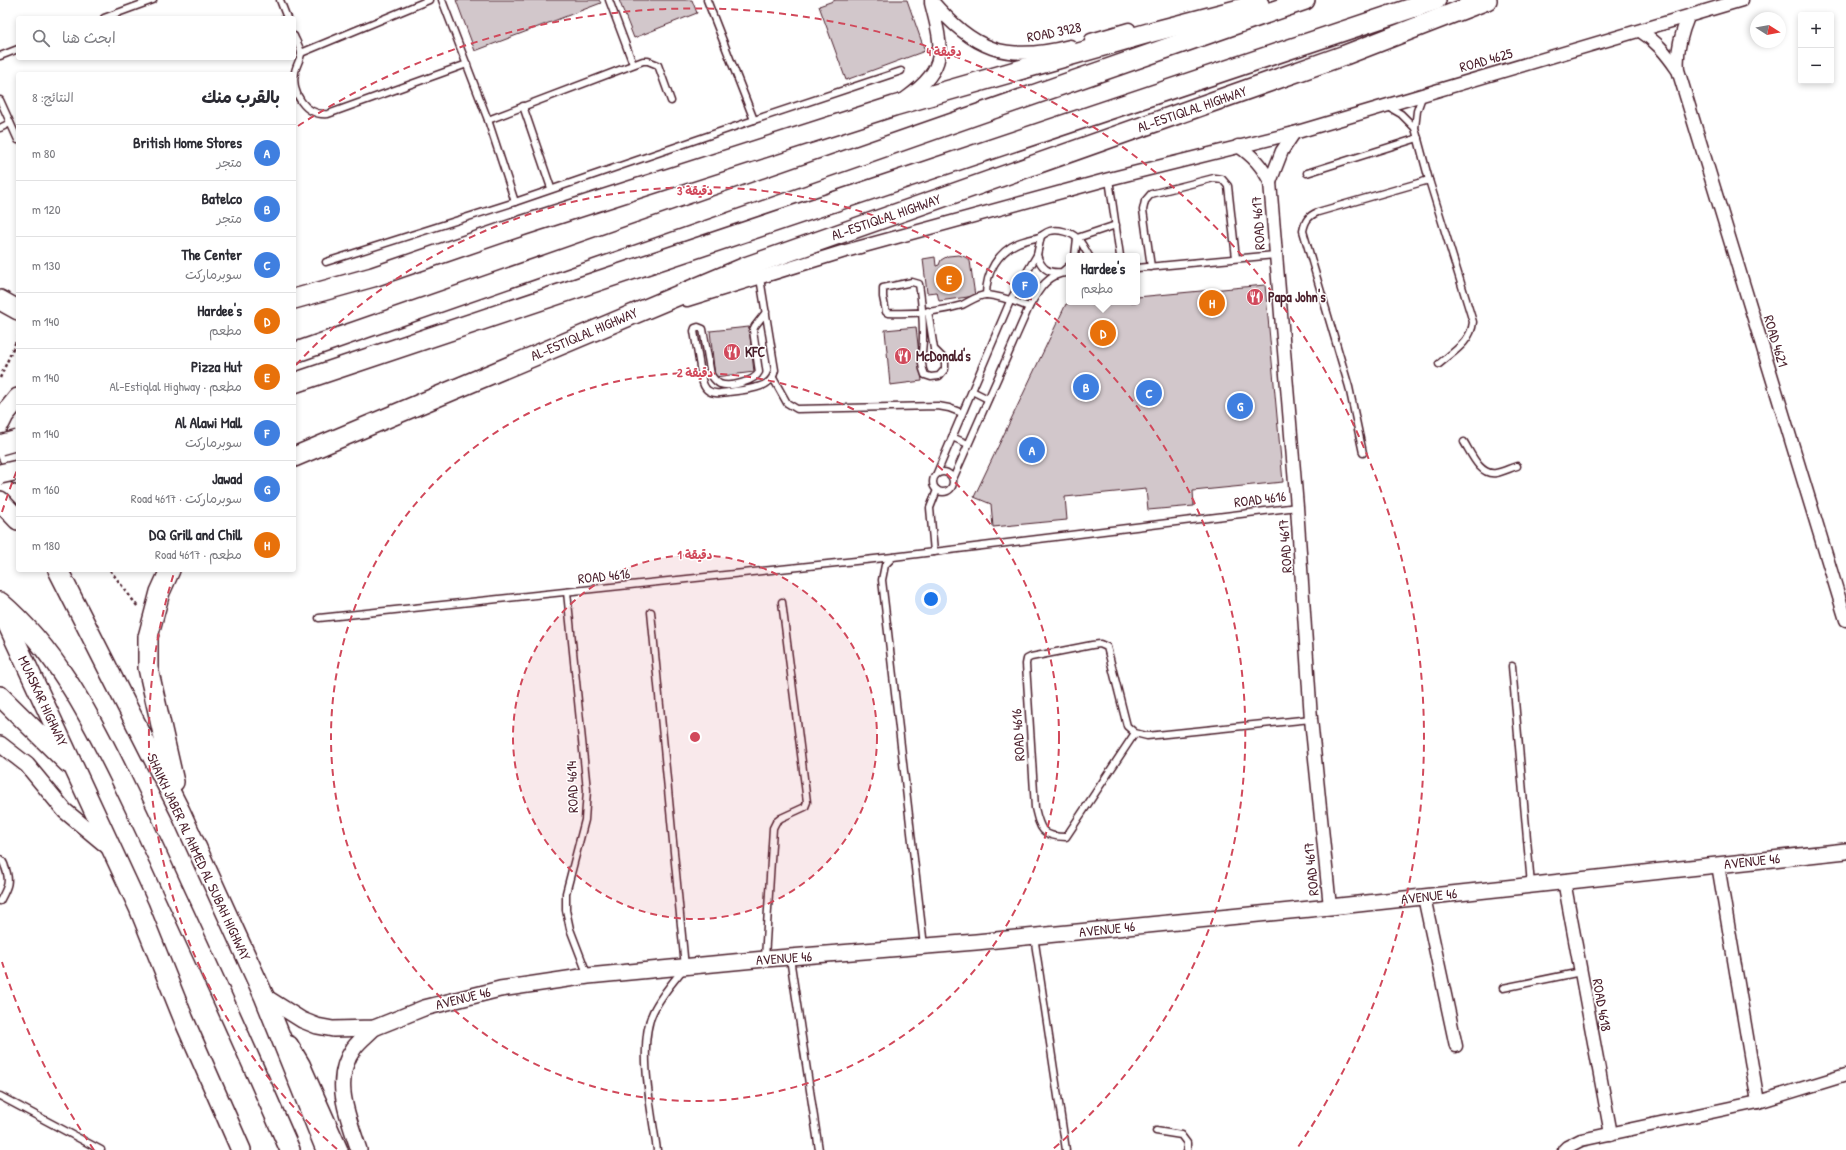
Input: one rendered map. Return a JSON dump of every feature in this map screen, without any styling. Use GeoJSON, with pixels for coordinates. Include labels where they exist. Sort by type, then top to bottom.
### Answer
{"type":"FeatureCollection","features":[{"type":"Feature","properties":{"kind":"main road"},"geometry":{"type":"LineString","coordinates":[[296,298],[373,277],[524,225],[894,106],[1152,32],[1276,0]]}},
{"type":"Feature","properties":{"kind":"main road"},"geometry":{"type":"LineString","coordinates":[[296,352],[1305,0]]}},
{"type":"Feature","properties":{"kind":"main road"},"geometry":{"type":"LineString","coordinates":[[296,382],[1436,0]]}},
{"type":"Feature","properties":{"kind":"main road","name":"AL-ESTIQLAL HIGHWAY"},"geometry":{"type":"LineString","coordinates":[[296,456],[646,307],[748,266],[1345,55],[1487,0]]}},
{"type":"Feature","properties":{"kind":"main road"},"geometry":{"type":"LineString","coordinates":[[0,300],[16,309]]}},
{"type":"Feature","properties":{"kind":"main road"},"geometry":{"type":"LineString","coordinates":[[0,423],[4,415],[16,400]]}},
{"type":"Feature","properties":{"kind":"main road"},"geometry":{"type":"LineString","coordinates":[[0,439],[16,470]]}},
{"type":"Feature","properties":{"kind":"main road"},"geometry":{"type":"LineString","coordinates":[[0,445],[16,441]]}},
{"type":"Feature","properties":{"kind":"main road"},"geometry":{"type":"LineString","coordinates":[[0,469],[16,480]]}},
{"type":"Feature","properties":{"kind":"main road"},"geometry":{"type":"LineString","coordinates":[[0,474],[16,470]]}},
{"type":"Feature","properties":{"kind":"main road"},"geometry":{"type":"LineString","coordinates":[[0,501],[16,518]]}},
{"type":"Feature","properties":{"kind":"main road","name":"SHAIKH JABER AL AHMED AL SUBAH HIGHWAY"},"geometry":{"type":"LineString","coordinates":[[59,572],[180,811],[264,996],[326,1150]]}},
{"type":"Feature","properties":{"kind":"main road"},"geometry":{"type":"LineString","coordinates":[[169,572],[160,592],[148,637],[148,668],[180,811]]}},
{"type":"Feature","properties":{"kind":"main road"},"geometry":{"type":"LineString","coordinates":[[0,602],[16,616],[48,652],[74,690],[98,731],[154,846],[290,1150]]}},
{"type":"Feature","properties":{"kind":"main road","name":"MUASKAR HIGHWAY"},"geometry":{"type":"LineString","coordinates":[[0,608],[76,771]]}},
{"type":"Feature","properties":{"kind":"main road"},"geometry":{"type":"LineString","coordinates":[[0,696],[76,771],[113,851],[241,1150]]}},
{"type":"Feature","properties":{"kind":"street","name":"ROAD 3928"},"geometry":{"type":"LineString","coordinates":[[931,0],[949,21],[966,36],[983,45],[1011,53],[1026,54],[1049,51],[1131,29],[1142,29],[1152,32]]}},
{"type":"Feature","properties":{"kind":"street","name":"ROAD 3928"},"geometry":{"type":"LineString","coordinates":[[894,106],[923,85],[937,64],[940,53],[940,38],[931,0]]}},
{"type":"Feature","properties":{"kind":"street","name":"ROAD 4625"},"geometry":{"type":"LineString","coordinates":[[646,307],[672,305],[842,252],[1109,179],[1294,133],[1384,105],[1640,32],[1742,0]]}},
{"type":"Feature","properties":{"kind":"street","name":"ROAD 4621"},"geometry":{"type":"LineString","coordinates":[[1688,17],[1679,43],[1677,57],[1678,70],[1846,620]]}},
{"type":"Feature","properties":{"kind":"street","name":"ROAD 4621"},"geometry":{"type":"LineString","coordinates":[[1640,32],[1662,48],[1678,70]]}},
{"type":"Feature","properties":{"kind":"street","name":"ROAD 4617"},"geometry":{"type":"LineString","coordinates":[[1294,133],[1282,150],[1270,182],[1297,507],[1311,719],[1330,907]]}},
{"type":"Feature","properties":{"kind":"street","name":"ROAD 4617"},"geometry":{"type":"LineString","coordinates":[[1238,146],[1251,155],[1270,182]]}},
{"type":"Feature","properties":{"kind":"street"},"geometry":{"type":"LineString","coordinates":[[0,744],[27,765],[65,811],[113,851]]}},
{"type":"Feature","properties":{"kind":"street","name":"AVENUE 46"},"geometry":{"type":"LineString","coordinates":[[264,996],[302,1020],[317,1026],[333,1029],[374,1028],[424,1008],[500,989],[588,976],[1034,936],[1330,907],[1846,851]]}},
{"type":"Feature","properties":{"kind":"street"},"geometry":{"type":"LineString","coordinates":[[1718,865],[1758,1102]]}},
{"type":"Feature","properties":{"kind":"street","name":"ROAD 4618"},"geometry":{"type":"LineString","coordinates":[[1564,882],[1611,1134]]}},
{"type":"Feature","properties":{"kind":"street"},"geometry":{"type":"LineString","coordinates":[[1424,897],[1456,1046]]}},
{"type":"Feature","properties":{"kind":"street","name":"AVENUE 46"},"geometry":{"type":"LineString","coordinates":[[359,1150],[343,1102],[344,1065],[354,1047],[374,1028]]}},
{"type":"Feature","properties":{"kind":"street"},"geometry":{"type":"LineString","coordinates":[[278,1033],[295,1051],[340,1150]]}},
{"type":"Feature","properties":{"kind":"street"},"geometry":{"type":"LineString","coordinates":[[1564,1150],[1582,1140],[1758,1102],[1846,1075]]}},
{"type":"Feature","properties":{"kind":"lane"},"geometry":{"type":"LineString","coordinates":[[109,16],[153,0]]}},
{"type":"Feature","properties":{"kind":"lane"},"geometry":{"type":"LineString","coordinates":[[280,0],[286,16]]}},
{"type":"Feature","properties":{"kind":"lane"},"geometry":{"type":"LineString","coordinates":[[301,53],[429,0]]}},
{"type":"Feature","properties":{"kind":"lane"},"geometry":{"type":"LineString","coordinates":[[442,0],[488,120],[515,202]]}},
{"type":"Feature","properties":{"kind":"lane"},"geometry":{"type":"LineString","coordinates":[[609,0],[633,64]]}},
{"type":"Feature","properties":{"kind":"lane"},"geometry":{"type":"LineString","coordinates":[[707,0],[754,120]]}},
{"type":"Feature","properties":{"kind":"lane"},"geometry":{"type":"LineString","coordinates":[[295,72],[301,53],[296,41]]}},
{"type":"Feature","properties":{"kind":"lane"},"geometry":{"type":"LineString","coordinates":[[0,56],[16,50]]}},
{"type":"Feature","properties":{"kind":"lane"},"geometry":{"type":"LineString","coordinates":[[488,120],[633,64],[648,61],[658,65],[671,101]]}},
{"type":"Feature","properties":{"kind":"lane"},"geometry":{"type":"LineString","coordinates":[[296,89],[298,97],[308,108],[322,114],[336,111],[467,64]]}},
{"type":"Feature","properties":{"kind":"lane"},"geometry":{"type":"LineString","coordinates":[[326,262],[515,202],[551,188],[901,71]]}},
{"type":"Feature","properties":{"kind":"lane"},"geometry":{"type":"LineString","coordinates":[[1424,94],[1417,110],[1415,128],[1429,180],[1473,322],[1472,331],[1468,339],[1439,364]]}},
{"type":"Feature","properties":{"kind":"lane"},"geometry":{"type":"LineString","coordinates":[[0,100],[16,136]]}},
{"type":"Feature","properties":{"kind":"lane"},"geometry":{"type":"LineString","coordinates":[[1384,105],[1401,114],[1415,128]]}},
{"type":"Feature","properties":{"kind":"lane"},"geometry":{"type":"LineString","coordinates":[[523,106],[551,188]]}},
{"type":"Feature","properties":{"kind":"lane"},"geometry":{"type":"LineString","coordinates":[[0,128],[10,123]]}},
{"type":"Feature","properties":{"kind":"lane"},"geometry":{"type":"LineString","coordinates":[[1307,173],[1418,138]]}},
{"type":"Feature","properties":{"kind":"lane"},"geometry":{"type":"LineString","coordinates":[[1151,267],[1143,210],[1148,197],[1151,194],[1214,178],[1222,179],[1228,186],[1236,258]]}},
{"type":"Feature","properties":{"kind":"lane"},"geometry":{"type":"LineString","coordinates":[[1109,179],[1120,253]]}},
{"type":"Feature","properties":{"kind":"lane"},"geometry":{"type":"LineString","coordinates":[[1363,453],[1349,387],[1303,231],[1304,223],[1310,216],[1318,212],[1429,180]]}},
{"type":"Feature","properties":{"kind":"lane"},"geometry":{"type":"LineString","coordinates":[[1077,238],[1116,225]]}},
{"type":"Feature","properties":{"kind":"lane"},"geometry":{"type":"LineString","coordinates":[[986,295],[986,285],[989,272],[1008,248],[1020,242],[1041,236],[1050,231],[1066,232],[1077,238],[1086,253]]}},
{"type":"Feature","properties":{"kind":"lane"},"geometry":{"type":"LineString","coordinates":[[1041,236],[1037,255],[1011,299],[937,473],[934,475],[932,481],[934,488],[937,490],[944,492],[950,489],[988,399],[1029,307],[1040,287],[1046,281],[1066,269]]}},
{"type":"Feature","properties":{"kind":"lane"},"geometry":{"type":"LineString","coordinates":[[1075,253],[1077,238]]}},
{"type":"Feature","properties":{"kind":"lane"},"geometry":{"type":"LineString","coordinates":[[1140,268],[1275,254]]}},
{"type":"Feature","properties":{"kind":"lane"},"geometry":{"type":"LineString","coordinates":[[1037,255],[1043,267],[1055,273],[1066,272]]}},
{"type":"Feature","properties":{"kind":"lane"},"geometry":{"type":"LineString","coordinates":[[760,278],[766,312],[775,370],[773,378],[768,383],[761,386],[714,394],[708,391],[703,386],[694,331],[698,327],[704,329],[711,375],[714,380],[725,385],[751,380],[759,372],[753,330],[766,312]]}},
{"type":"Feature","properties":{"kind":"lane"},"geometry":{"type":"LineString","coordinates":[[925,311],[921,367],[925,375],[931,377],[939,376],[945,370],[945,364],[934,349],[925,311],[919,284],[916,282],[882,289],[884,304],[888,313],[925,311],[962,304],[986,295],[1011,299],[1029,307]]}},
{"type":"Feature","properties":{"kind":"lane"},"geometry":{"type":"LineString","coordinates":[[773,378],[787,403],[797,409],[938,406],[962,413]]}},
{"type":"Feature","properties":{"kind":"lane"},"geometry":{"type":"LineString","coordinates":[[972,391],[988,399]]}},
{"type":"Feature","properties":{"kind":"lane"},"geometry":{"type":"LineString","coordinates":[[952,437],[968,444]]}},
{"type":"Feature","properties":{"kind":"lane"},"geometry":{"type":"LineString","coordinates":[[1464,442],[1483,470],[1489,473],[1496,474],[1516,466]]}},
{"type":"Feature","properties":{"kind":"lane"},"geometry":{"type":"LineString","coordinates":[[937,473],[941,471],[948,473],[953,479]]}},
{"type":"Feature","properties":{"kind":"lane"},"geometry":{"type":"LineString","coordinates":[[934,552],[930,508],[937,490]]}},
{"type":"Feature","properties":{"kind":"lane","name":"ROAD 4616"},"geometry":{"type":"LineString","coordinates":[[319,618],[892,557],[1297,507]]}},
{"type":"Feature","properties":{"kind":"lane"},"geometry":{"type":"LineString","coordinates":[[892,557],[885,565],[882,580],[924,946]]}},
{"type":"Feature","properties":{"kind":"lane","name":"ROAD 4614"},"geometry":{"type":"LineString","coordinates":[[567,592],[587,790],[585,820],[566,893],[566,910],[570,929],[588,976]]}},
{"type":"Feature","properties":{"kind":"lane"},"geometry":{"type":"LineString","coordinates":[[765,959],[773,828],[776,822],[781,818],[805,807],[807,802],[782,602]]}},
{"type":"Feature","properties":{"kind":"lane"},"geometry":{"type":"LineString","coordinates":[[651,612],[685,967],[662,995],[652,1014],[646,1042],[647,1083],[657,1150]]}},
{"type":"Feature","properties":{"kind":"lane","name":"ROAD 4616"},"geometry":{"type":"LineString","coordinates":[[1100,644],[1107,647],[1127,726],[1135,733],[1066,837],[1053,837],[1040,827],[1035,808],[1026,664],[1027,659],[1092,645],[1100,644]]}},
{"type":"Feature","properties":{"kind":"lane"},"geometry":{"type":"LineString","coordinates":[[1512,666],[1531,885]]}},
{"type":"Feature","properties":{"kind":"lane"},"geometry":{"type":"LineString","coordinates":[[1135,733],[1147,736],[1311,719]]}},
{"type":"Feature","properties":{"kind":"lane"},"geometry":{"type":"LineString","coordinates":[[0,859],[3,861],[9,876],[8,887],[0,901]]}},
{"type":"Feature","properties":{"kind":"lane"},"geometry":{"type":"LineString","coordinates":[[1034,936],[1066,1150]]}},
{"type":"Feature","properties":{"kind":"lane"},"geometry":{"type":"LineString","coordinates":[[790,958],[819,1150]]}},
{"type":"Feature","properties":{"kind":"lane"},"geometry":{"type":"LineString","coordinates":[[1503,988],[1581,972]]}},
{"type":"Feature","properties":{"kind":"lane"},"geometry":{"type":"LineString","coordinates":[[0,1096],[101,1150]]}},
{"type":"Feature","properties":{"kind":"lane"},"geometry":{"type":"LineString","coordinates":[[1156,1131],[1180,1135],[1186,1143],[1187,1150]]}},
{"type":"Feature","properties":{"kind":"path"},"geometry":{"type":"LineString","coordinates":[[0,378],[16,342]]}},
{"type":"Feature","properties":{"kind":"path"},"geometry":{"type":"LineString","coordinates":[[112,572],[152,625]]}},
{"type":"Feature","properties":{"kind":"building"},"geometry":{"type":"Polygon","coordinates":[[[456,0],[599,0],[601,3],[475,51],[456,0]]]}},
{"type":"Feature","properties":{"kind":"building"},"geometry":{"type":"Polygon","coordinates":[[[619,0],[692,0],[697,13],[634,38],[619,0]]]}},
{"type":"Feature","properties":{"kind":"building"},"geometry":{"type":"Polygon","coordinates":[[[836,0],[907,0],[925,51],[846,80],[819,6],[836,0]]]}},
{"type":"Feature","properties":{"kind":"building"},"geometry":{"type":"Polygon","coordinates":[[[959,255],[970,261],[975,296],[939,301],[937,292],[927,293],[923,259],[935,257],[936,266],[939,265],[941,260],[948,256],[959,255]]]}},
{"type":"Feature","properties":{"kind":"building"},"geometry":{"type":"Polygon","coordinates":[[[1265,285],[1283,482],[1193,491],[1194,506],[1148,510],[1146,489],[1065,497],[1067,520],[993,527],[991,504],[974,497],[1066,304],[1140,305],[1140,297],[1265,285]]]}},
{"type":"Feature","properties":{"kind":"building","name":"KFC"},"geometry":{"type":"Polygon","coordinates":[[[749,327],[754,372],[715,377],[710,331],[749,327]]]}},
{"type":"Feature","properties":{"kind":"building","name":"McDonald's"},"geometry":{"type":"Polygon","coordinates":[[[916,327],[922,381],[890,385],[885,330],[916,327]]]}},
{"type":"Feature","properties":{"kind":"place","name":"Pizza Hut"},"geometry":{"type":"Point","coordinates":[949,279]}},
{"type":"Feature","properties":{"kind":"place","name":"Al Alawi Mall"},"geometry":{"type":"Point","coordinates":[1025,285]}},
{"type":"Feature","properties":{"kind":"place","name":"Papa John's"},"geometry":{"type":"Point","coordinates":[1255,297]}},
{"type":"Feature","properties":{"kind":"place","name":"DQ Grill and Chill"},"geometry":{"type":"Point","coordinates":[1212,303]}},
{"type":"Feature","properties":{"kind":"place","name":"Hardee's"},"geometry":{"type":"Point","coordinates":[1103,333]}},
{"type":"Feature","properties":{"kind":"place","name":"KFC"},"geometry":{"type":"Point","coordinates":[732,352]}},
{"type":"Feature","properties":{"kind":"place","name":"McDonald's"},"geometry":{"type":"Point","coordinates":[903,356]}},
{"type":"Feature","properties":{"kind":"place","name":"Batelco"},"geometry":{"type":"Point","coordinates":[1086,387]}},
{"type":"Feature","properties":{"kind":"place","name":"The Center"},"geometry":{"type":"Point","coordinates":[1149,393]}},
{"type":"Feature","properties":{"kind":"place","name":"Jawad"},"geometry":{"type":"Point","coordinates":[1240,406]}},
{"type":"Feature","properties":{"kind":"place","name":"British Home Stores"},"geometry":{"type":"Point","coordinates":[1032,450]}}]}
